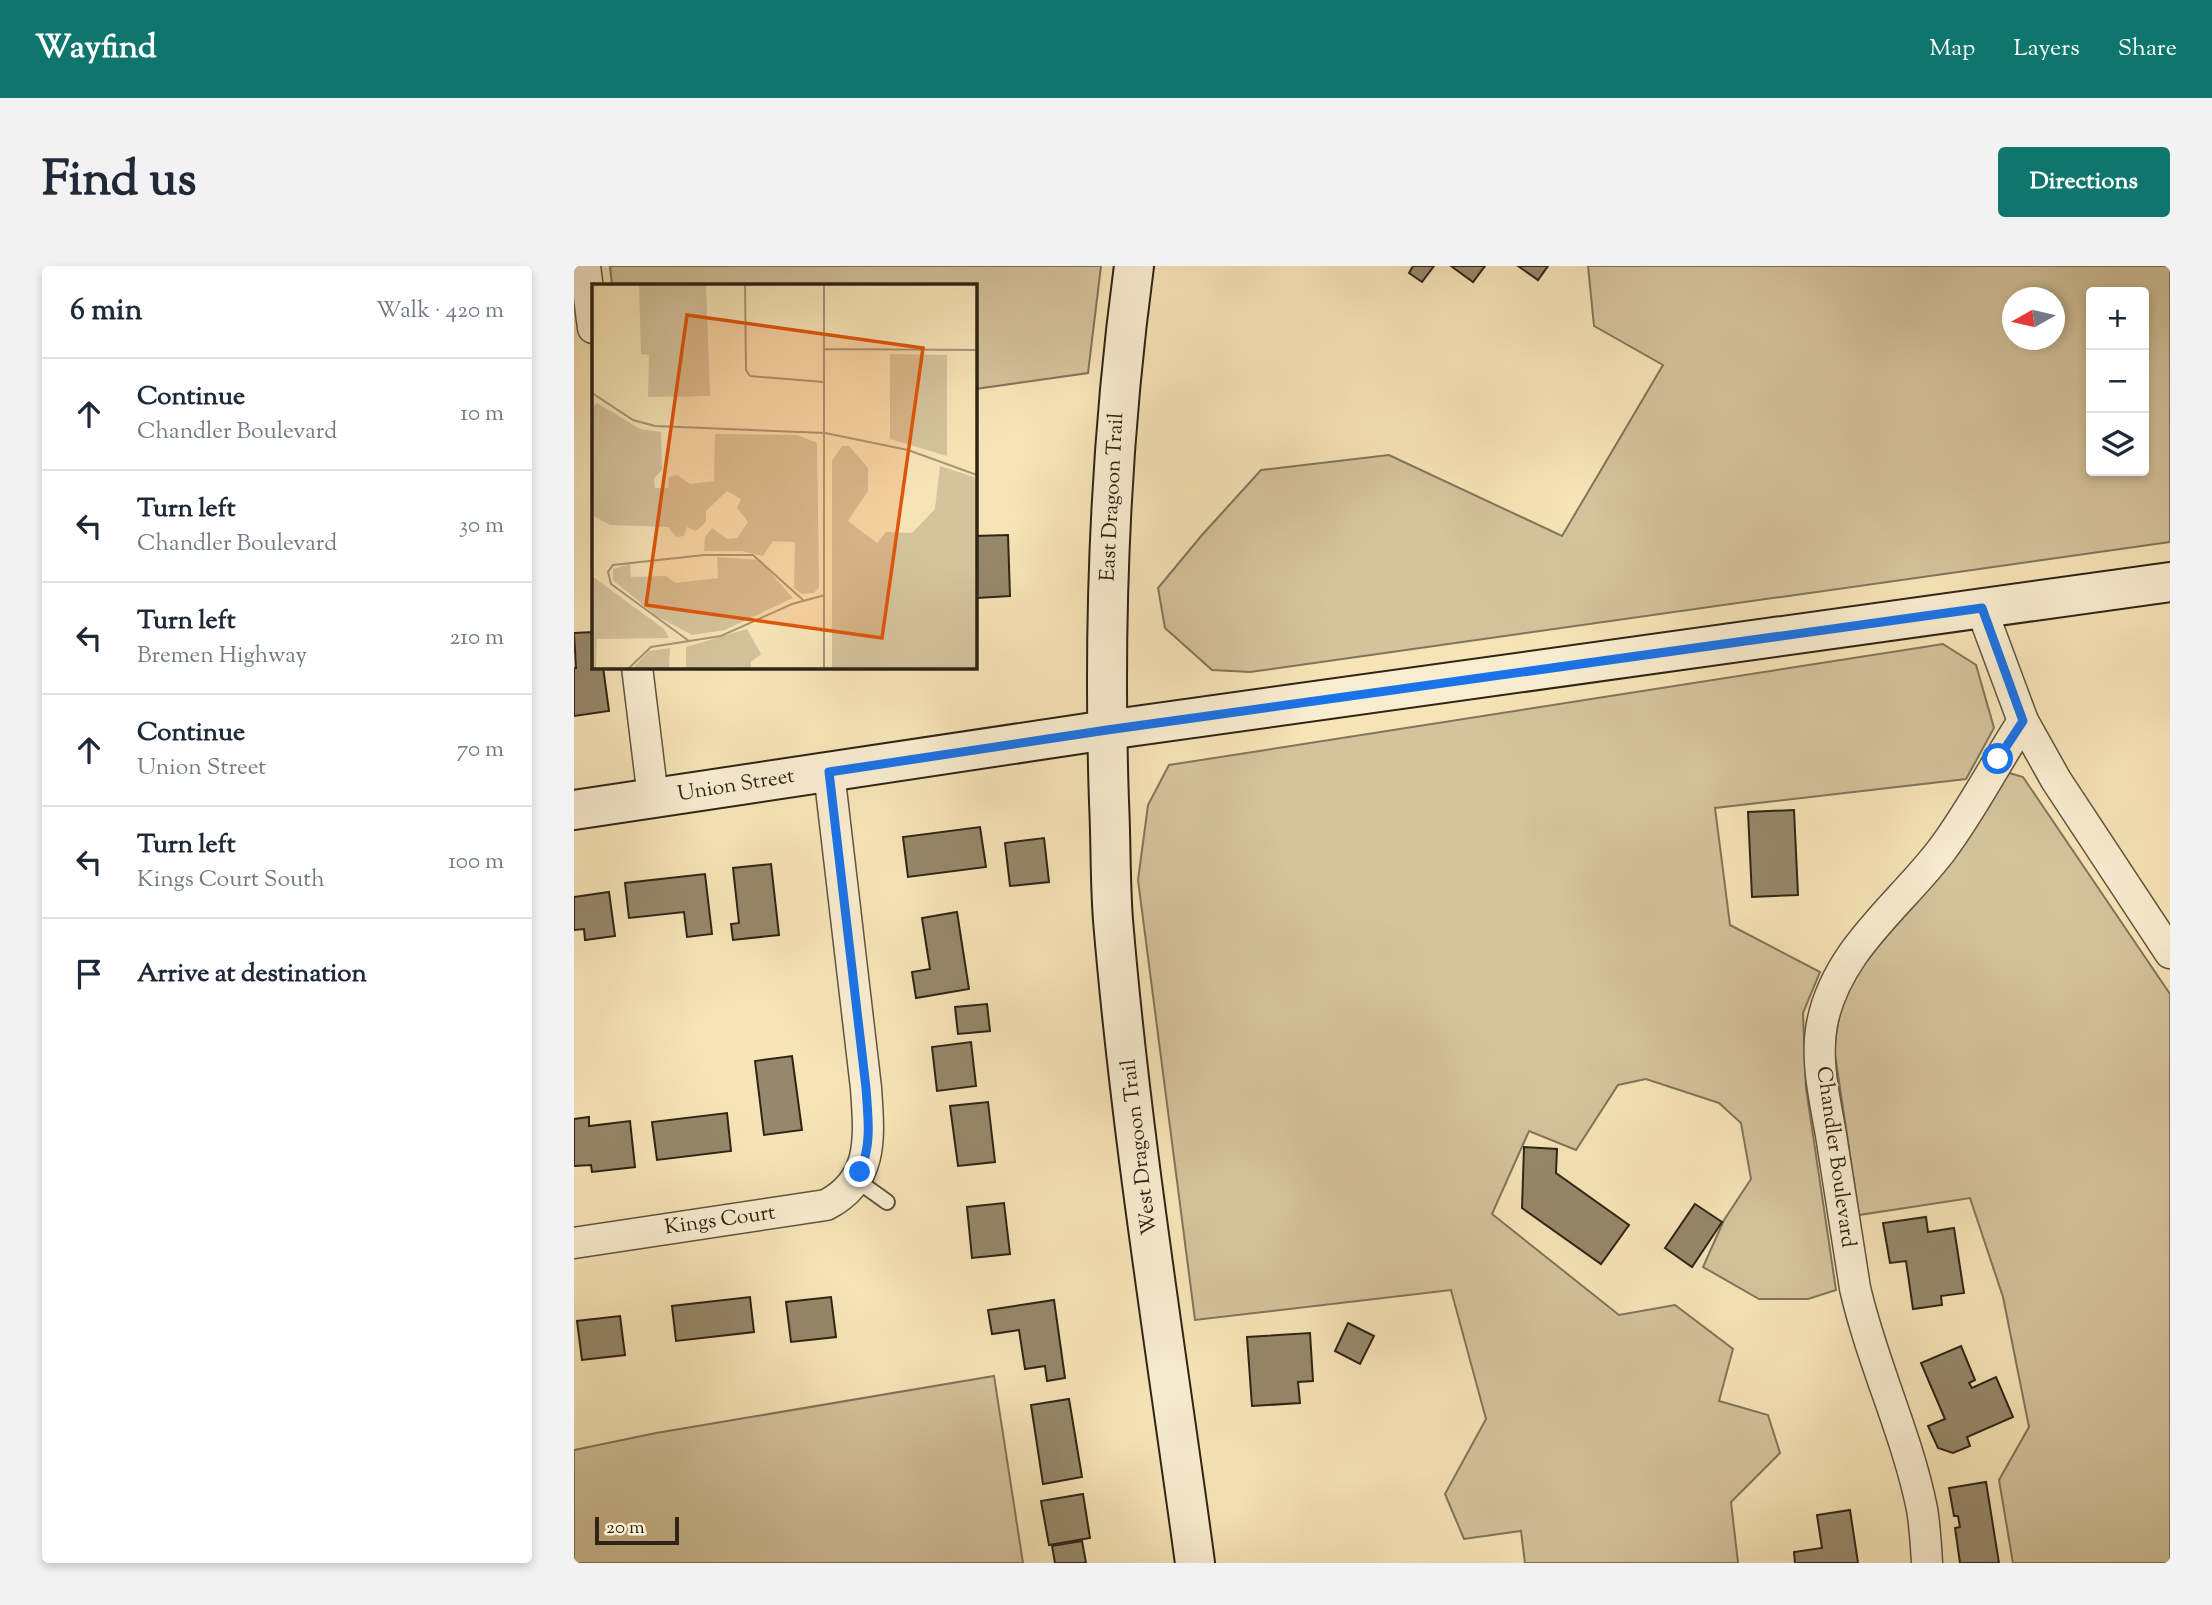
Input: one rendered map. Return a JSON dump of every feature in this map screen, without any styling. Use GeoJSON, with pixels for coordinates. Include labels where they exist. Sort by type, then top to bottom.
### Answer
{"type":"FeatureCollection","features":[{"type":"Feature","properties":{"kind":"main road","name":"East Dragoon Trail"},"geometry":{"type":"LineString","coordinates":[[1107,730],[1108,569],[1119,390],[1134,266]]}},
{"type":"Feature","properties":{"kind":"main road","name":"Union Street"},"geometry":{"type":"LineString","coordinates":[[574,810],[1107,730],[2170,582]]}},
{"type":"Feature","properties":{"kind":"main road","name":"West Dragoon Trail"},"geometry":{"type":"LineString","coordinates":[[1107,730],[1113,918],[1140,1160],[1195,1563]]}},
{"type":"Feature","properties":{"kind":"street"},"geometry":{"type":"LineString","coordinates":[[585,266],[592,320]]}},
{"type":"Feature","properties":{"kind":"street"},"geometry":{"type":"LineString","coordinates":[[1982,608],[2023,721],[2056,780],[2170,953]]}},
{"type":"Feature","properties":{"kind":"street"},"geometry":{"type":"LineString","coordinates":[[636,668],[653,798]]}},
{"type":"Feature","properties":{"kind":"street","name":"Chandler Boulevard"},"geometry":{"type":"LineString","coordinates":[[1927,1563],[1923,1511],[1911,1465],[1867,1335],[1855,1288],[1822,1081],[1822,1027],[1826,1007],[1846,963],[1862,940],[1939,853],[1972,808],[1998,759],[2023,721]]}},
{"type":"Feature","properties":{"kind":"street"},"geometry":{"type":"LineString","coordinates":[[829,772],[869,1132],[868,1154],[855,1179]]}},
{"type":"Feature","properties":{"kind":"street","name":"Kings Court"},"geometry":{"type":"LineString","coordinates":[[574,1243],[825,1205],[839,1199],[855,1179]]}},
{"type":"Feature","properties":{"kind":"lane"},"geometry":{"type":"LineString","coordinates":[[855,1179],[887,1202]]}},
{"type":"Feature","properties":{"kind":"shaded area"},"geometry":{"type":"Polygon","coordinates":[[[610,266],[1101,266],[1088,373],[976,389],[976,284],[612,284],[610,266]]]}},
{"type":"Feature","properties":{"kind":"shaded area"},"geometry":{"type":"Polygon","coordinates":[[[1588,266],[2170,266],[2170,542],[1250,672],[1212,670],[1165,628],[1158,588],[1261,470],[1389,455],[1562,536],[1663,365],[1594,326],[1588,266]]]}},
{"type":"Feature","properties":{"kind":"shaded area"},"geometry":{"type":"Polygon","coordinates":[[[1943,644],[1976,665],[1994,728],[1966,779],[1715,808],[1730,925],[1820,972],[1803,1013],[1806,1088],[1836,1290],[1808,1299],[1759,1299],[1703,1267],[1724,1220],[1751,1179],[1741,1123],[1719,1103],[1646,1079],[1618,1085],[1576,1150],[1529,1131],[1492,1214],[1619,1315],[1675,1305],[1733,1349],[1719,1401],[1768,1415],[1780,1453],[1731,1502],[1738,1563],[1525,1563],[1521,1531],[1464,1539],[1445,1494],[1486,1419],[1451,1290],[1195,1320],[1138,880],[1148,805],[1169,765],[1943,644]]]}},
{"type":"Feature","properties":{"kind":"shaded area"},"geometry":{"type":"Polygon","coordinates":[[[2006,772],[2023,777],[2170,994],[2170,1563],[2013,1563],[1999,1480],[2029,1427],[2003,1297],[1970,1198],[1859,1215],[1834,1048],[1844,987],[1891,927],[1942,871],[1988,808],[2006,772]]]}},
{"type":"Feature","properties":{"kind":"shaded area"},"geometry":{"type":"Polygon","coordinates":[[[994,1376],[1023,1563],[574,1563],[574,1450],[656,1433],[994,1376]]]}},
{"type":"Feature","properties":{"kind":"building"},"geometry":{"type":"Polygon","coordinates":[[[1413,266],[1434,266],[1422,282],[1409,273],[1413,266]]]}},
{"type":"Feature","properties":{"kind":"building"},"geometry":{"type":"Polygon","coordinates":[[[1451,266],[1485,266],[1473,282],[1451,266]]]}},
{"type":"Feature","properties":{"kind":"building"},"geometry":{"type":"Polygon","coordinates":[[[1518,266],[1548,266],[1538,280],[1518,266]]]}},
{"type":"Feature","properties":{"kind":"building"},"geometry":{"type":"Polygon","coordinates":[[[1008,535],[1010,596],[977,598],[976,536],[1008,535]]]}},
{"type":"Feature","properties":{"kind":"building"},"geometry":{"type":"Polygon","coordinates":[[[592,632],[592,668],[603,668],[609,711],[574,716],[574,633],[592,632]]]}},
{"type":"Feature","properties":{"kind":"building"},"geometry":{"type":"Polygon","coordinates":[[[1794,810],[1798,895],[1752,897],[1748,812],[1794,810]]]}},
{"type":"Feature","properties":{"kind":"building"},"geometry":{"type":"Polygon","coordinates":[[[980,827],[986,867],[908,877],[903,837],[980,827]]]}},
{"type":"Feature","properties":{"kind":"building"},"geometry":{"type":"Polygon","coordinates":[[[1044,838],[1049,882],[1010,886],[1005,843],[1044,838]]]}},
{"type":"Feature","properties":{"kind":"building"},"geometry":{"type":"Polygon","coordinates":[[[771,864],[779,935],[733,940],[731,924],[739,923],[733,868],[771,864]]]}},
{"type":"Feature","properties":{"kind":"building"},"geometry":{"type":"Polygon","coordinates":[[[705,874],[712,934],[687,937],[684,912],[629,918],[625,883],[705,874]]]}},
{"type":"Feature","properties":{"kind":"building"},"geometry":{"type":"Polygon","coordinates":[[[609,892],[615,936],[585,940],[584,929],[574,930],[574,897],[609,892]]]}},
{"type":"Feature","properties":{"kind":"building"},"geometry":{"type":"Polygon","coordinates":[[[957,912],[969,989],[916,998],[912,972],[930,969],[922,918],[957,912]]]}},
{"type":"Feature","properties":{"kind":"building"},"geometry":{"type":"Polygon","coordinates":[[[987,1004],[990,1031],[958,1034],[955,1007],[987,1004]]]}},
{"type":"Feature","properties":{"kind":"building"},"geometry":{"type":"Polygon","coordinates":[[[971,1042],[976,1086],[937,1091],[932,1047],[971,1042]]]}},
{"type":"Feature","properties":{"kind":"building"},"geometry":{"type":"Polygon","coordinates":[[[792,1056],[802,1130],[764,1135],[755,1061],[792,1056]]]}},
{"type":"Feature","properties":{"kind":"building"},"geometry":{"type":"Polygon","coordinates":[[[988,1102],[995,1162],[958,1166],[950,1106],[988,1102]]]}},
{"type":"Feature","properties":{"kind":"building"},"geometry":{"type":"Polygon","coordinates":[[[727,1113],[731,1151],[657,1160],[652,1122],[727,1113]]]}},
{"type":"Feature","properties":{"kind":"building"},"geometry":{"type":"Polygon","coordinates":[[[589,1117],[589,1126],[630,1121],[635,1167],[592,1172],[591,1165],[574,1166],[574,1119],[589,1117]]]}},
{"type":"Feature","properties":{"kind":"building"},"geometry":{"type":"Polygon","coordinates":[[[1524,1147],[1557,1149],[1556,1173],[1629,1225],[1601,1264],[1522,1208],[1524,1147]]]}},
{"type":"Feature","properties":{"kind":"building"},"geometry":{"type":"Polygon","coordinates":[[[1004,1203],[1010,1254],[972,1258],[967,1207],[1004,1203]]]}},
{"type":"Feature","properties":{"kind":"building"},"geometry":{"type":"Polygon","coordinates":[[[1695,1204],[1722,1222],[1692,1267],[1665,1248],[1695,1204]]]}},
{"type":"Feature","properties":{"kind":"building"},"geometry":{"type":"Polygon","coordinates":[[[1926,1217],[1928,1232],[1954,1228],[1964,1293],[1941,1296],[1942,1305],[1913,1309],[1906,1261],[1890,1263],[1883,1223],[1926,1217]]]}},
{"type":"Feature","properties":{"kind":"building"},"geometry":{"type":"Polygon","coordinates":[[[750,1297],[754,1332],[676,1341],[672,1306],[750,1297]]]}},
{"type":"Feature","properties":{"kind":"building"},"geometry":{"type":"Polygon","coordinates":[[[831,1297],[836,1337],[791,1342],[786,1302],[831,1297]]]}},
{"type":"Feature","properties":{"kind":"building"},"geometry":{"type":"Polygon","coordinates":[[[1054,1300],[1065,1378],[1047,1381],[1045,1366],[1025,1369],[1019,1330],[992,1334],[988,1310],[1054,1300]]]}},
{"type":"Feature","properties":{"kind":"building"},"geometry":{"type":"Polygon","coordinates":[[[620,1316],[625,1355],[582,1360],[577,1321],[620,1316]]]}},
{"type":"Feature","properties":{"kind":"building"},"geometry":{"type":"Polygon","coordinates":[[[1348,1323],[1374,1336],[1360,1364],[1335,1351],[1348,1323]]]}},
{"type":"Feature","properties":{"kind":"building"},"geometry":{"type":"Polygon","coordinates":[[[1310,1333],[1313,1381],[1298,1382],[1300,1403],[1252,1406],[1247,1337],[1310,1333]]]}},
{"type":"Feature","properties":{"kind":"building"},"geometry":{"type":"Polygon","coordinates":[[[1961,1346],[1975,1380],[1969,1383],[1972,1388],[1996,1377],[2013,1417],[1967,1437],[1970,1446],[1953,1453],[1938,1448],[1928,1426],[1945,1419],[1921,1363],[1961,1346]]]}},
{"type":"Feature","properties":{"kind":"building"},"geometry":{"type":"Polygon","coordinates":[[[1069,1399],[1082,1477],[1043,1484],[1031,1405],[1069,1399]]]}},
{"type":"Feature","properties":{"kind":"building"},"geometry":{"type":"Polygon","coordinates":[[[1986,1482],[1999,1563],[1960,1563],[1955,1528],[1960,1527],[1958,1516],[1954,1516],[1949,1488],[1986,1482]]]}},
{"type":"Feature","properties":{"kind":"building"},"geometry":{"type":"Polygon","coordinates":[[[1083,1494],[1090,1538],[1049,1545],[1041,1501],[1083,1494]]]}},
{"type":"Feature","properties":{"kind":"building"},"geometry":{"type":"Polygon","coordinates":[[[1850,1510],[1858,1563],[1795,1563],[1794,1552],[1822,1548],[1817,1515],[1850,1510]]]}},
{"type":"Feature","properties":{"kind":"building"},"geometry":{"type":"Polygon","coordinates":[[[1082,1541],[1086,1563],[1055,1563],[1052,1546],[1082,1541]]]}},
{"type":"Feature","properties":{"kind":"route"},"geometry":{"type":"LineString","coordinates":[[860,1172],[868,1154],[866,1088],[829,772],[1107,730],[1982,608],[2023,721],[1998,759]]}}]}
